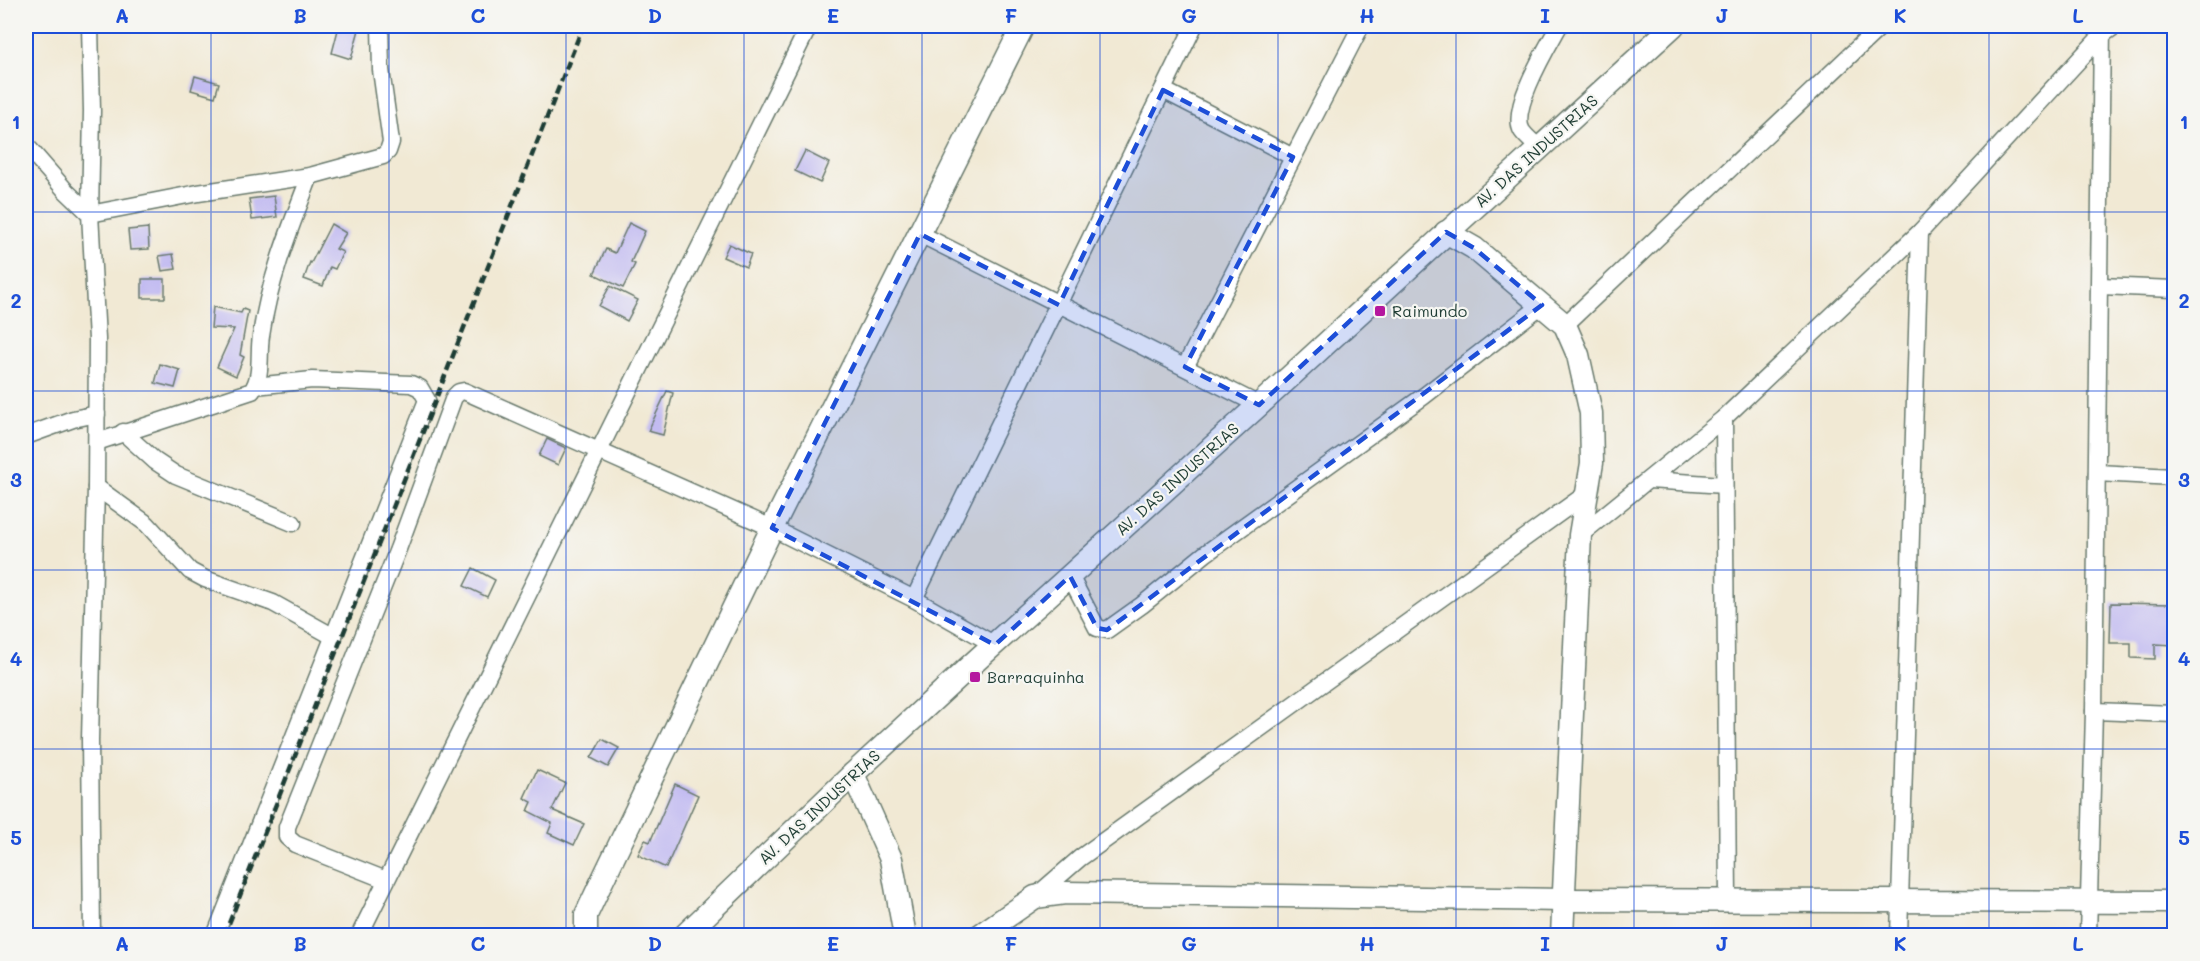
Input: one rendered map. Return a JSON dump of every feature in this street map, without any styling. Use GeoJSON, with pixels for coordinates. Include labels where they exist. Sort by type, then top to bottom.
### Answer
{"type":"FeatureCollection","features":[{"type":"Feature","properties":{"kind":"street"},"geometry":{"type":"LineString","coordinates":[[90,26],[93,111],[90,214],[97,339],[90,740],[92,936]]}},
{"type":"Feature","properties":{"kind":"street"},"geometry":{"type":"LineString","coordinates":[[90,214],[198,193],[310,176],[383,156],[388,151],[391,142],[381,69],[380,26]]}},
{"type":"Feature","properties":{"kind":"street"},"geometry":{"type":"LineString","coordinates":[[359,936],[808,26]]}},
{"type":"Feature","properties":{"kind":"street"},"geometry":{"type":"LineString","coordinates":[[586,936],[586,915],[772,528],[1023,26]]}},
{"type":"Feature","properties":{"kind":"street"},"geometry":{"type":"LineString","coordinates":[[914,599],[1194,26]]}},
{"type":"Feature","properties":{"kind":"street"},"geometry":{"type":"LineString","coordinates":[[1185,367],[1361,26]]}},
{"type":"Feature","properties":{"kind":"street"},"geometry":{"type":"LineString","coordinates":[[1539,148],[1521,130],[1519,112],[1533,75],[1559,26]]}},
{"type":"Feature","properties":{"kind":"street","name":"AV. DAS INDUSTRIAS"},"geometry":{"type":"LineString","coordinates":[[684,936],[853,774],[1673,26]]}},
{"type":"Feature","properties":{"kind":"street"},"geometry":{"type":"LineString","coordinates":[[1565,325],[1881,26]]}},
{"type":"Feature","properties":{"kind":"street"},"geometry":{"type":"LineString","coordinates":[[1580,535],[1724,418],[1920,232],[2107,29]]}},
{"type":"Feature","properties":{"kind":"street"},"geometry":{"type":"LineString","coordinates":[[2088,936],[2107,29]]}},
{"type":"Feature","properties":{"kind":"street"},"geometry":{"type":"LineString","coordinates":[[1163,90],[1293,157]]}},
{"type":"Feature","properties":{"kind":"street"},"geometry":{"type":"LineString","coordinates":[[26,146],[66,192],[90,214]]}},
{"type":"Feature","properties":{"kind":"street"},"geometry":{"type":"LineString","coordinates":[[97,442],[252,391],[258,376],[261,338],[268,300],[283,244],[310,176]]}},
{"type":"Feature","properties":{"kind":"street"},"geometry":{"type":"LineString","coordinates":[[1446,232],[1474,248],[1565,325],[1578,355],[1591,413],[1592,463],[1580,535],[1562,936]]}},
{"type":"Feature","properties":{"kind":"street"},"geometry":{"type":"LineString","coordinates":[[1899,936],[1920,232]]}},
{"type":"Feature","properties":{"kind":"street"},"geometry":{"type":"LineString","coordinates":[[920,234],[1259,405]]}},
{"type":"Feature","properties":{"kind":"street"},"geometry":{"type":"LineString","coordinates":[[2100,286],[2175,289]]}},
{"type":"Feature","properties":{"kind":"street"},"geometry":{"type":"LineString","coordinates":[[1070,576],[1097,628],[1107,630],[1215,547],[1424,396],[1542,305]]}},
{"type":"Feature","properties":{"kind":"street"},"geometry":{"type":"LineString","coordinates":[[215,936],[427,400],[420,388],[411,384],[312,380],[255,386]]}},
{"type":"Feature","properties":{"kind":"street"},"geometry":{"type":"LineString","coordinates":[[386,880],[294,844],[287,837],[287,827],[398,549],[454,396],[459,392],[464,391],[772,528],[914,599],[995,645]]}},
{"type":"Feature","properties":{"kind":"street"},"geometry":{"type":"LineString","coordinates":[[26,436],[73,419],[97,414]]}},
{"type":"Feature","properties":{"kind":"street"},"geometry":{"type":"LineString","coordinates":[[1724,418],[1728,899]]}},
{"type":"Feature","properties":{"kind":"street"},"geometry":{"type":"LineString","coordinates":[[123,432],[155,461],[176,475],[293,523]]}},
{"type":"Feature","properties":{"kind":"street"},"geometry":{"type":"LineString","coordinates":[[2097,473],[2175,477]]}},
{"type":"Feature","properties":{"kind":"street"},"geometry":{"type":"LineString","coordinates":[[1649,480],[1724,485]]}},
{"type":"Feature","properties":{"kind":"street"},"geometry":{"type":"LineString","coordinates":[[96,487],[147,524],[190,571],[205,579],[273,603],[334,637]]}},
{"type":"Feature","properties":{"kind":"street"},"geometry":{"type":"LineString","coordinates":[[979,936],[1035,897],[1080,858],[1586,495]]}},
{"type":"Feature","properties":{"kind":"street"},"geometry":{"type":"LineString","coordinates":[[2094,711],[2175,714]]}},
{"type":"Feature","properties":{"kind":"street"},"geometry":{"type":"LineString","coordinates":[[853,774],[891,859],[905,936]]}},
{"type":"Feature","properties":{"kind":"street"},"geometry":{"type":"LineString","coordinates":[[1035,897],[1065,893],[1563,900],[2175,902]]}},
{"type":"Feature","properties":{"kind":"highlighted area"},"geometry":{"type":"Polygon","coordinates":[[[1163,90],[1293,157],[1185,367],[1259,405],[1446,232],[1474,248],[1542,305],[1107,630],[1097,628],[1070,576],[995,645],[772,528],[920,234],[1059,305],[1163,90]]]}},
{"type":"Feature","properties":{"kind":"building"},"geometry":{"type":"Polygon","coordinates":[[[339,26],[360,26],[351,59],[332,53],[339,26]]]}},
{"type":"Feature","properties":{"kind":"building"},"geometry":{"type":"Polygon","coordinates":[[[195,76],[219,83],[215,97],[191,90],[195,76]]]}},
{"type":"Feature","properties":{"kind":"building"},"geometry":{"type":"Polygon","coordinates":[[[805,151],[829,163],[820,183],[795,171],[805,151]]]}},
{"type":"Feature","properties":{"kind":"building"},"geometry":{"type":"Polygon","coordinates":[[[274,196],[277,217],[252,220],[249,199],[274,196]]]}},
{"type":"Feature","properties":{"kind":"building"},"geometry":{"type":"Polygon","coordinates":[[[629,223],[645,231],[631,262],[635,264],[623,288],[594,274],[606,249],[615,253],[629,223]]]}},
{"type":"Feature","properties":{"kind":"building"},"geometry":{"type":"Polygon","coordinates":[[[331,224],[346,233],[336,249],[343,252],[335,269],[330,267],[323,286],[304,279],[310,262],[331,224]]]}},
{"type":"Feature","properties":{"kind":"building"},"geometry":{"type":"Polygon","coordinates":[[[148,228],[149,249],[130,250],[128,230],[148,228]]]}},
{"type":"Feature","properties":{"kind":"building"},"geometry":{"type":"Polygon","coordinates":[[[729,244],[751,254],[746,267],[723,257],[729,244]]]}},
{"type":"Feature","properties":{"kind":"building"},"geometry":{"type":"Polygon","coordinates":[[[173,254],[176,269],[162,271],[159,256],[173,254]]]}},
{"type":"Feature","properties":{"kind":"building"},"geometry":{"type":"Polygon","coordinates":[[[142,279],[165,279],[165,298],[142,298],[142,279]]]}},
{"type":"Feature","properties":{"kind":"building"},"geometry":{"type":"Polygon","coordinates":[[[610,286],[638,300],[627,321],[599,306],[610,286]]]}},
{"type":"Feature","properties":{"kind":"building"},"geometry":{"type":"Polygon","coordinates":[[[213,307],[241,313],[243,309],[248,311],[240,355],[244,357],[236,376],[217,367],[234,329],[211,328],[213,307]]]}},
{"type":"Feature","properties":{"kind":"building"},"geometry":{"type":"Polygon","coordinates":[[[160,364],[180,370],[175,388],[155,383],[160,364]]]}},
{"type":"Feature","properties":{"kind":"building"},"geometry":{"type":"Polygon","coordinates":[[[667,391],[673,393],[663,435],[648,431],[667,391]]]}},
{"type":"Feature","properties":{"kind":"building"},"geometry":{"type":"Polygon","coordinates":[[[547,439],[566,448],[558,465],[539,456],[547,439]]]}},
{"type":"Feature","properties":{"kind":"building"},"geometry":{"type":"Polygon","coordinates":[[[473,568],[495,580],[487,597],[464,586],[473,568]]]}},
{"type":"Feature","properties":{"kind":"building"},"geometry":{"type":"Polygon","coordinates":[[[2111,603],[2175,604],[2175,645],[2155,644],[2155,659],[2131,658],[2131,643],[2110,643],[2111,603]]]}},
{"type":"Feature","properties":{"kind":"building"},"geometry":{"type":"Polygon","coordinates":[[[602,739],[619,748],[608,767],[591,758],[602,739]]]}},
{"type":"Feature","properties":{"kind":"building"},"geometry":{"type":"Polygon","coordinates":[[[537,770],[565,783],[552,810],[584,824],[574,845],[548,833],[552,823],[528,811],[532,802],[524,798],[537,770]]]}},
{"type":"Feature","properties":{"kind":"building"},"geometry":{"type":"Polygon","coordinates":[[[675,784],[698,795],[666,868],[638,855],[645,840],[650,842],[675,784]]]}},
{"type":"Feature","properties":{"kind":"railway"},"geometry":{"type":"LineString","coordinates":[[224,936],[583,26]]}},
{"type":"Feature","properties":{"kind":"place","name":"Raimundo"},"geometry":{"type":"Point","coordinates":[1380,311]}},
{"type":"Feature","properties":{"kind":"place","name":"Barraquinha"},"geometry":{"type":"Point","coordinates":[975,677]}}]}
